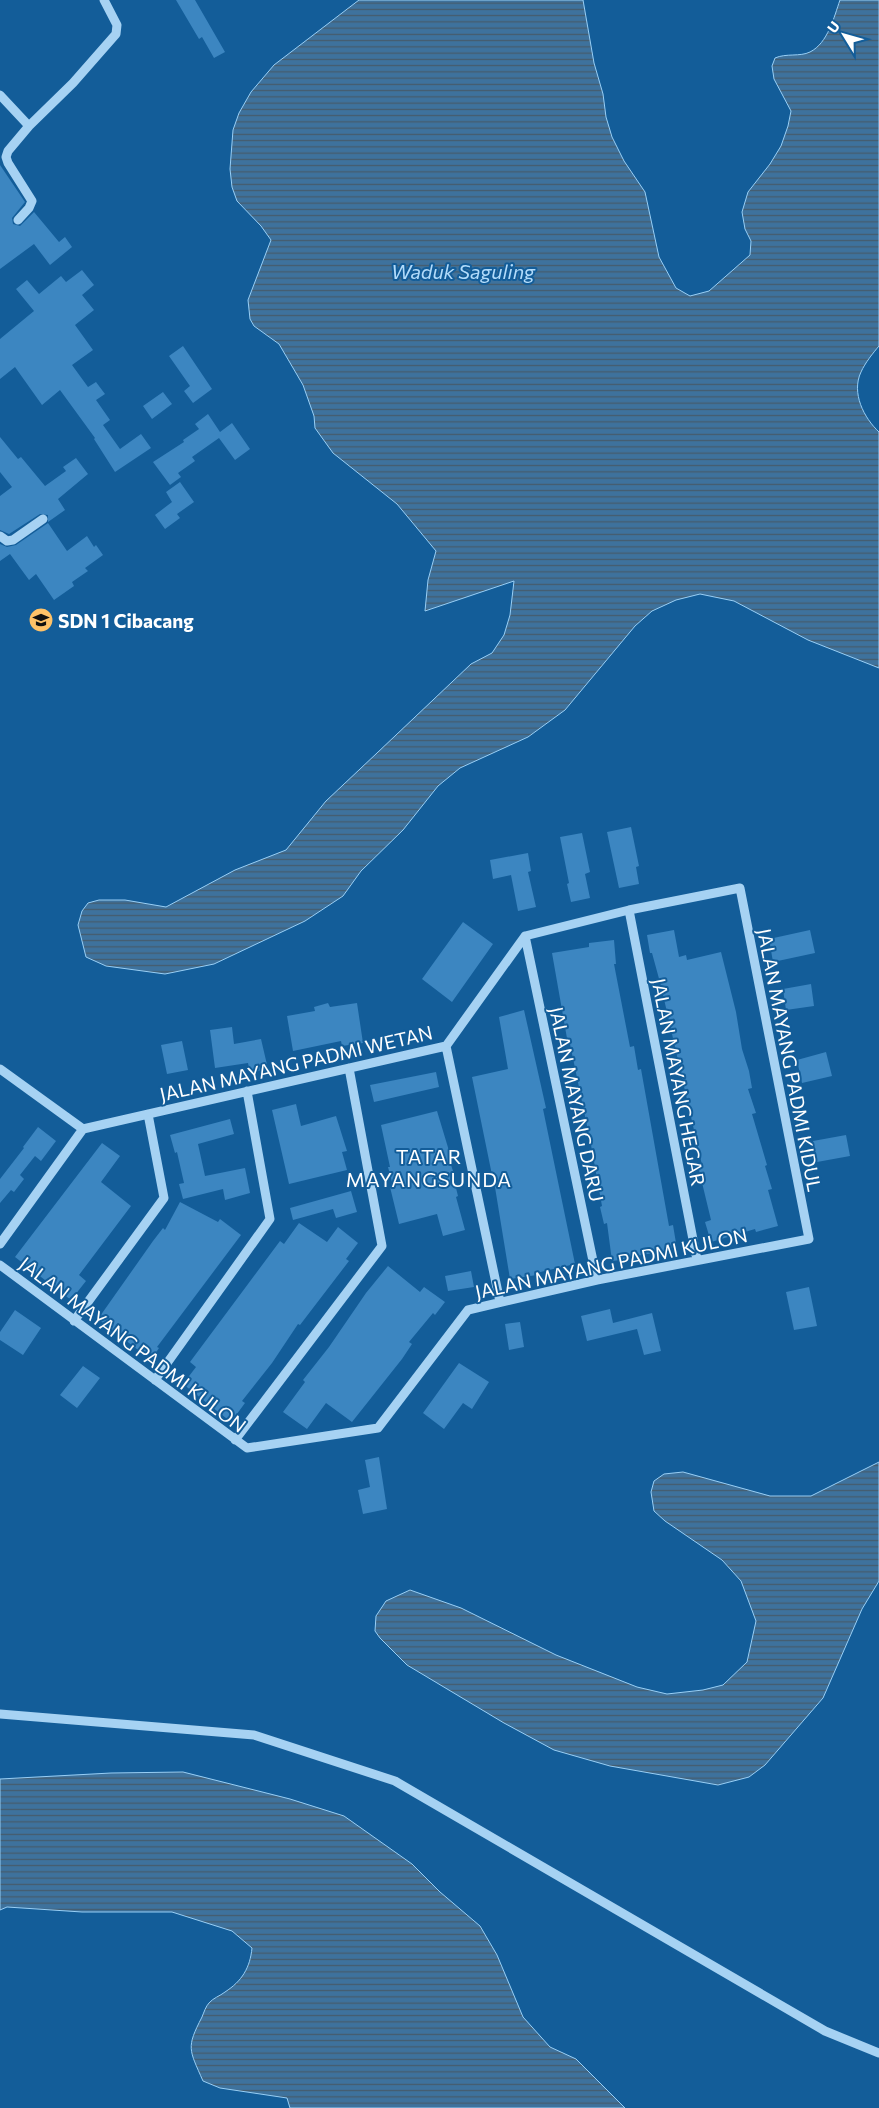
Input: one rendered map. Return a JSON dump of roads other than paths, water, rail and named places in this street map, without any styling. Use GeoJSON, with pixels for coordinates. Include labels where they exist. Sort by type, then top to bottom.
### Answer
{"type":"FeatureCollection","features":[{"type":"Feature","properties":{"kind":"street"},"geometry":{"type":"LineString","coordinates":[[18,220],[30,208],[32,200],[6,157],[8,151],[29,126],[73,83],[116,34],[117,25],[104,0]]}},
{"type":"Feature","properties":{"kind":"street"},"geometry":{"type":"LineString","coordinates":[[0,95],[29,126]]}},
{"type":"Feature","properties":{"kind":"street"},"geometry":{"type":"LineString","coordinates":[[0,536],[7,541],[13,540],[43,519]]}},
{"type":"Feature","properties":{"kind":"street","name":"JALAN MAYANG PADMI KIDUL"},"geometry":{"type":"LineString","coordinates":[[629,910],[740,888],[809,1238]]}},
{"type":"Feature","properties":{"kind":"street"},"geometry":{"type":"LineString","coordinates":[[525,936],[629,910]]}},
{"type":"Feature","properties":{"kind":"street","name":"JALAN MAYANG HEGAR"},"geometry":{"type":"LineString","coordinates":[[629,910],[697,1260]]}},
{"type":"Feature","properties":{"kind":"street","name":"JALAN MAYANG PADMI WETAN"},"geometry":{"type":"LineString","coordinates":[[84,1130],[446,1046],[525,936]]}},
{"type":"Feature","properties":{"kind":"street","name":"JALAN MAYANG DARU"},"geometry":{"type":"LineString","coordinates":[[525,936],[597,1280]]}},
{"type":"Feature","properties":{"kind":"street"},"geometry":{"type":"LineString","coordinates":[[446,1046],[500,1302]]}},
{"type":"Feature","properties":{"kind":"street"},"geometry":{"type":"LineString","coordinates":[[235,1440],[382,1246],[349,1068]]}},
{"type":"Feature","properties":{"kind":"street"},"geometry":{"type":"LineString","coordinates":[[0,1069],[84,1130],[0,1244]]}},
{"type":"Feature","properties":{"kind":"street"},"geometry":{"type":"LineString","coordinates":[[155,1380],[270,1219],[247,1091]]}},
{"type":"Feature","properties":{"kind":"street"},"geometry":{"type":"LineString","coordinates":[[74,1321],[164,1198],[148,1114]]}},
{"type":"Feature","properties":{"kind":"street","name":"JALAN MAYANG PADMI KULON"},"geometry":{"type":"LineString","coordinates":[[0,1266],[246,1448],[378,1428],[468,1310],[597,1280],[809,1238]]}},
{"type":"Feature","properties":{"kind":"street"},"geometry":{"type":"LineString","coordinates":[[0,1714],[254,1735],[395,1781],[825,2030],[879,2053]]}},
{"type":"Feature","properties":{"kind":"water","name":"Waduk Saguling"},"geometry":{"type":"Polygon","coordinates":[[[359,0],[583,0],[594,63],[612,137],[624,161],[645,192],[659,257],[676,288],[690,296],[709,291],[750,255],[751,241],[745,229],[742,212],[748,192],[770,164],[781,146],[791,111],[774,79],[772,66],[775,58],[806,53],[816,48],[830,29],[840,0],[879,0],[879,346],[863,369],[857,388],[858,397],[868,420],[879,432],[879,668],[808,640],[734,601],[700,594],[676,600],[652,611],[635,626],[565,710],[528,737],[460,768],[438,786],[403,830],[361,871],[343,896],[305,921],[214,964],[165,974],[106,966],[86,957],[78,925],[82,911],[88,903],[99,900],[125,900],[166,907],[235,870],[286,850],[326,801],[471,664],[492,653],[504,635],[510,615],[514,581],[425,611],[428,580],[436,551],[397,504],[333,453],[315,428],[314,416],[303,385],[279,344],[254,326],[250,319],[248,300],[271,240],[261,226],[237,201],[232,187],[230,169],[233,130],[239,113],[251,92],[274,65],[359,0]]]}},
{"type":"Feature","properties":{"kind":"water"},"geometry":{"type":"Polygon","coordinates":[[[879,1462],[879,1581],[862,1609],[823,1698],[765,1765],[749,1777],[718,1785],[610,1766],[554,1750],[504,1723],[407,1665],[375,1631],[376,1616],[386,1601],[410,1590],[461,1608],[556,1655],[637,1687],[667,1694],[703,1690],[723,1685],[747,1662],[756,1621],[741,1581],[722,1560],[665,1521],[654,1511],[651,1492],[654,1481],[664,1474],[683,1472],[770,1496],[811,1496],[879,1462]]]}},
{"type":"Feature","properties":{"kind":"water"},"geometry":{"type":"Polygon","coordinates":[[[183,1772],[290,1799],[344,1816],[412,1864],[440,1892],[480,1926],[497,1955],[523,2017],[550,2047],[576,2059],[625,2108],[290,2108],[287,2098],[220,2088],[203,2081],[192,2055],[193,2036],[208,2004],[231,1988],[240,1979],[247,1968],[251,1955],[252,1948],[232,1931],[172,1912],[82,1912],[7,1907],[0,1910],[0,1779],[111,1773],[183,1772]]]}},
{"type":"Feature","properties":{"kind":"place","name":"SDN 1 Cibacang"},"geometry":{"type":"Point","coordinates":[41,620]}},
{"type":"Feature","properties":{"kind":"district","name":"TATAR MAYANGSUNDA"},"geometry":{"type":"Point","coordinates":[429,1168]}}]}
